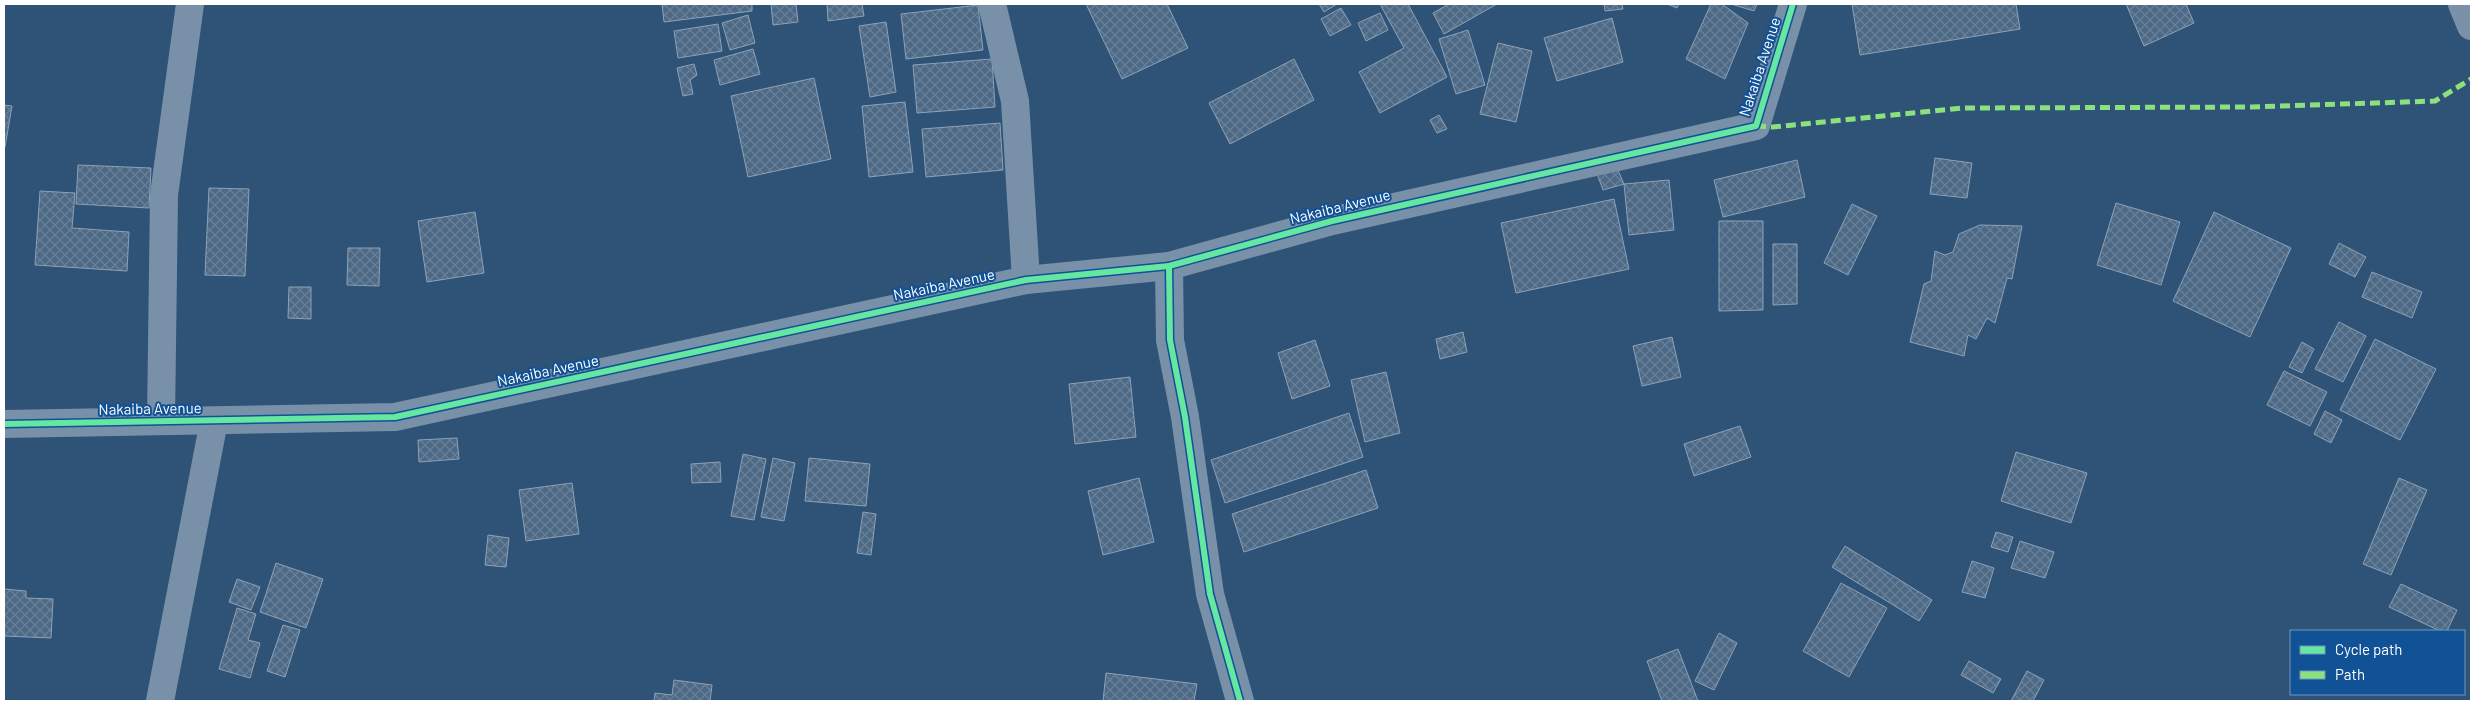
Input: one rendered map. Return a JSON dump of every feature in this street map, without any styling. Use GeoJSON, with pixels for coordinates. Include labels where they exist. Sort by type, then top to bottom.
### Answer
{"type":"FeatureCollection","features":[{"type":"Feature","properties":{"kind":"highway"},"geometry":{"type":"LineString","coordinates":[[2462,4],[2471,26]]}},
{"type":"Feature","properties":{"kind":"street"},"geometry":{"type":"LineString","coordinates":[[161,421],[164,194],[190,4]]}},
{"type":"Feature","properties":{"kind":"street"},"geometry":{"type":"LineString","coordinates":[[992,4],[1015,101],[1026,280]]}},
{"type":"Feature","properties":{"kind":"street","name":"Nakaiba Avenue"},"geometry":{"type":"LineString","coordinates":[[4,424],[395,417],[1026,280],[1169,266],[1332,221],[1756,126],[1793,4]]}},
{"type":"Feature","properties":{"kind":"street"},"geometry":{"type":"LineString","coordinates":[[1169,266],[1170,340],[1184,417],[1210,594],[1240,701]]}},
{"type":"Feature","properties":{"kind":"street"},"geometry":{"type":"LineString","coordinates":[[160,701],[214,421]]}},
{"type":"Feature","properties":{"kind":"building"},"geometry":{"type":"Polygon","coordinates":[[[662,4],[752,4],[752,11],[664,22],[662,4]]]}},
{"type":"Feature","properties":{"kind":"building"},"geometry":{"type":"Polygon","coordinates":[[[771,4],[796,4],[798,22],[773,25],[771,4]]]}},
{"type":"Feature","properties":{"kind":"building"},"geometry":{"type":"Polygon","coordinates":[[[827,4],[862,4],[864,16],[828,21],[827,4]]]}},
{"type":"Feature","properties":{"kind":"building"},"geometry":{"type":"Polygon","coordinates":[[[1086,4],[1167,4],[1188,48],[1122,79],[1086,4]]]}},
{"type":"Feature","properties":{"kind":"building"},"geometry":{"type":"Polygon","coordinates":[[[1319,4],[1337,4],[1324,12],[1319,4]]]}},
{"type":"Feature","properties":{"kind":"building"},"geometry":{"type":"Polygon","coordinates":[[[1380,4],[1408,4],[1447,77],[1380,113],[1359,72],[1404,48],[1380,4]]]}},
{"type":"Feature","properties":{"kind":"building"},"geometry":{"type":"Polygon","coordinates":[[[1449,4],[1497,4],[1444,34],[1433,13],[1449,4]]]}},
{"type":"Feature","properties":{"kind":"building"},"geometry":{"type":"Polygon","coordinates":[[[1604,4],[1622,4],[1623,9],[1605,11],[1604,4]]]}},
{"type":"Feature","properties":{"kind":"building"},"geometry":{"type":"Polygon","coordinates":[[[1667,4],[1679,4],[1677,8],[1667,4]]]}},
{"type":"Feature","properties":{"kind":"building"},"geometry":{"type":"Polygon","coordinates":[[[1711,4],[1722,4],[1748,23],[1725,79],[1686,59],[1711,4]]]}},
{"type":"Feature","properties":{"kind":"building"},"geometry":{"type":"Polygon","coordinates":[[[1731,4],[1757,4],[1754,11],[1731,4]]]}},
{"type":"Feature","properties":{"kind":"building"},"geometry":{"type":"Polygon","coordinates":[[[1852,4],[2016,4],[2020,29],[1860,55],[1852,4]]]}},
{"type":"Feature","properties":{"kind":"building"},"geometry":{"type":"Polygon","coordinates":[[[2126,4],[2186,4],[2194,23],[2144,46],[2126,4]]]}},
{"type":"Feature","properties":{"kind":"building"},"geometry":{"type":"Polygon","coordinates":[[[978,5],[983,50],[906,59],[901,14],[978,5]]]}},
{"type":"Feature","properties":{"kind":"building"},"geometry":{"type":"Polygon","coordinates":[[[1341,8],[1351,25],[1330,36],[1321,19],[1341,8]]]}},
{"type":"Feature","properties":{"kind":"building"},"geometry":{"type":"Polygon","coordinates":[[[1380,13],[1388,30],[1366,41],[1358,23],[1380,13]]]}},
{"type":"Feature","properties":{"kind":"building"},"geometry":{"type":"Polygon","coordinates":[[[748,15],[755,43],[730,50],[722,23],[748,15]]]}},
{"type":"Feature","properties":{"kind":"building"},"geometry":{"type":"Polygon","coordinates":[[[1612,18],[1623,62],[1557,81],[1544,38],[1612,18]]]}},
{"type":"Feature","properties":{"kind":"building"},"geometry":{"type":"Polygon","coordinates":[[[886,22],[896,92],[870,97],[859,26],[886,22]]]}},
{"type":"Feature","properties":{"kind":"building"},"geometry":{"type":"Polygon","coordinates":[[[718,24],[722,51],[678,58],[674,31],[718,24]]]}},
{"type":"Feature","properties":{"kind":"building"},"geometry":{"type":"Polygon","coordinates":[[[1468,30],[1485,85],[1456,94],[1439,39],[1468,30]]]}},
{"type":"Feature","properties":{"kind":"building"},"geometry":{"type":"Polygon","coordinates":[[[1498,43],[1532,51],[1516,122],[1480,114],[1498,43]]]}},
{"type":"Feature","properties":{"kind":"building"},"geometry":{"type":"Polygon","coordinates":[[[753,49],[760,74],[720,85],[714,60],[753,49]]]}},
{"type":"Feature","properties":{"kind":"building"},"geometry":{"type":"Polygon","coordinates":[[[992,59],[995,107],[917,113],[913,65],[992,59]]]}},
{"type":"Feature","properties":{"kind":"building"},"geometry":{"type":"Polygon","coordinates":[[[1294,59],[1314,100],[1230,144],[1209,103],[1294,59]]]}},
{"type":"Feature","properties":{"kind":"building"},"geometry":{"type":"Polygon","coordinates":[[[694,64],[697,75],[690,80],[693,94],[683,96],[677,68],[694,64]]]}},
{"type":"Feature","properties":{"kind":"building"},"geometry":{"type":"Polygon","coordinates":[[[814,78],[831,159],[748,177],[731,96],[814,78]]]}},
{"type":"Feature","properties":{"kind":"building"},"geometry":{"type":"Polygon","coordinates":[[[905,102],[913,172],[869,177],[862,106],[905,102]]]}},
{"type":"Feature","properties":{"kind":"building"},"geometry":{"type":"Polygon","coordinates":[[[4,105],[12,106],[5,147],[4,146],[4,105]]]}},
{"type":"Feature","properties":{"kind":"building"},"geometry":{"type":"Polygon","coordinates":[[[1439,115],[1447,129],[1437,133],[1430,120],[1439,115]]]}},
{"type":"Feature","properties":{"kind":"building"},"geometry":{"type":"Polygon","coordinates":[[[1000,123],[1003,170],[926,177],[922,129],[1000,123]]]}},
{"type":"Feature","properties":{"kind":"building"},"geometry":{"type":"Polygon","coordinates":[[[1935,158],[1972,163],[1967,198],[1930,194],[1935,158]]]}},
{"type":"Feature","properties":{"kind":"building"},"geometry":{"type":"Polygon","coordinates":[[[1797,160],[1805,197],[1723,217],[1714,180],[1797,160]]]}},
{"type":"Feature","properties":{"kind":"building"},"geometry":{"type":"Polygon","coordinates":[[[78,165],[151,168],[149,208],[76,204],[78,165]]]}},
{"type":"Feature","properties":{"kind":"building"},"geometry":{"type":"Polygon","coordinates":[[[1617,168],[1624,184],[1603,190],[1597,174],[1617,168]]]}},
{"type":"Feature","properties":{"kind":"building"},"geometry":{"type":"Polygon","coordinates":[[[1669,180],[1674,230],[1629,235],[1624,184],[1669,180]]]}},
{"type":"Feature","properties":{"kind":"building"},"geometry":{"type":"Polygon","coordinates":[[[209,188],[249,189],[245,276],[205,275],[209,188]]]}},
{"type":"Feature","properties":{"kind":"building"},"geometry":{"type":"Polygon","coordinates":[[[40,191],[75,193],[72,228],[129,232],[127,271],[35,265],[40,191]]]}},
{"type":"Feature","properties":{"kind":"building"},"geometry":{"type":"Polygon","coordinates":[[[1614,199],[1629,269],[1516,293],[1501,223],[1614,199]]]}},
{"type":"Feature","properties":{"kind":"building"},"geometry":{"type":"Polygon","coordinates":[[[2116,203],[2180,222],[2161,285],[2097,265],[2116,203]]]}},
{"type":"Feature","properties":{"kind":"building"},"geometry":{"type":"Polygon","coordinates":[[[1852,204],[1877,216],[1848,275],[1824,263],[1852,204]]]}},
{"type":"Feature","properties":{"kind":"building"},"geometry":{"type":"Polygon","coordinates":[[[475,212],[484,273],[427,282],[418,221],[475,212]]]}},
{"type":"Feature","properties":{"kind":"building"},"geometry":{"type":"Polygon","coordinates":[[[2214,212],[2291,248],[2250,337],[2173,301],[2214,212]]]}},
{"type":"Feature","properties":{"kind":"building"},"geometry":{"type":"Polygon","coordinates":[[[1719,221],[1763,221],[1763,310],[1719,311],[1719,221]]]}},
{"type":"Feature","properties":{"kind":"building"},"geometry":{"type":"Polygon","coordinates":[[[1980,225],[2022,226],[2012,279],[2007,278],[1995,323],[1987,318],[1976,339],[1968,335],[1964,356],[1910,342],[1924,284],[1931,281],[1935,251],[1945,255],[1953,252],[1959,234],[1980,225]]]}},
{"type":"Feature","properties":{"kind":"building"},"geometry":{"type":"Polygon","coordinates":[[[2339,243],[2366,257],[2355,277],[2329,264],[2339,243]]]}},
{"type":"Feature","properties":{"kind":"building"},"geometry":{"type":"Polygon","coordinates":[[[1773,244],[1797,244],[1797,304],[1773,305],[1773,244]]]}},
{"type":"Feature","properties":{"kind":"building"},"geometry":{"type":"Polygon","coordinates":[[[348,248],[380,248],[379,286],[347,285],[348,248]]]}},
{"type":"Feature","properties":{"kind":"building"},"geometry":{"type":"Polygon","coordinates":[[[2372,272],[2422,292],[2412,318],[2362,297],[2372,272]]]}},
{"type":"Feature","properties":{"kind":"building"},"geometry":{"type":"Polygon","coordinates":[[[289,287],[311,287],[311,319],[288,318],[289,287]]]}},
{"type":"Feature","properties":{"kind":"building"},"geometry":{"type":"Polygon","coordinates":[[[2339,322],[2366,336],[2343,382],[2315,369],[2339,322]]]}},
{"type":"Feature","properties":{"kind":"building"},"geometry":{"type":"Polygon","coordinates":[[[1463,332],[1467,352],[1440,359],[1436,339],[1463,332]]]}},
{"type":"Feature","properties":{"kind":"building"},"geometry":{"type":"Polygon","coordinates":[[[1672,337],[1681,377],[1642,386],[1633,346],[1672,337]]]}},
{"type":"Feature","properties":{"kind":"building"},"geometry":{"type":"Polygon","coordinates":[[[2375,339],[2436,369],[2400,440],[2340,410],[2375,339]]]}},
{"type":"Feature","properties":{"kind":"building"},"geometry":{"type":"Polygon","coordinates":[[[1315,340],[1330,386],[1292,399],[1278,353],[1315,340]]]}},
{"type":"Feature","properties":{"kind":"building"},"geometry":{"type":"Polygon","coordinates":[[[2302,342],[2314,349],[2302,373],[2289,367],[2302,342]]]}},
{"type":"Feature","properties":{"kind":"building"},"geometry":{"type":"Polygon","coordinates":[[[2284,371],[2327,392],[2310,426],[2267,405],[2284,371]]]}},
{"type":"Feature","properties":{"kind":"building"},"geometry":{"type":"Polygon","coordinates":[[[1386,372],[1400,433],[1365,442],[1351,380],[1386,372]]]}},
{"type":"Feature","properties":{"kind":"building"},"geometry":{"type":"Polygon","coordinates":[[[1130,377],[1136,437],[1075,444],[1069,384],[1130,377]]]}},
{"type":"Feature","properties":{"kind":"building"},"geometry":{"type":"Polygon","coordinates":[[[2325,411],[2342,420],[2331,443],[2314,434],[2325,411]]]}},
{"type":"Feature","properties":{"kind":"building"},"geometry":{"type":"Polygon","coordinates":[[[1349,413],[1363,457],[1225,503],[1211,460],[1349,413]]]}},
{"type":"Feature","properties":{"kind":"building"},"geometry":{"type":"Polygon","coordinates":[[[1740,426],[1751,457],[1694,476],[1684,444],[1740,426]]]}},
{"type":"Feature","properties":{"kind":"building"},"geometry":{"type":"Polygon","coordinates":[[[457,438],[459,459],[419,462],[418,440],[457,438]]]}},
{"type":"Feature","properties":{"kind":"building"},"geometry":{"type":"Polygon","coordinates":[[[2016,452],[2087,473],[2071,523],[2001,501],[2016,452]]]}},
{"type":"Feature","properties":{"kind":"building"},"geometry":{"type":"Polygon","coordinates":[[[743,454],[766,459],[754,520],[731,516],[743,454]]]}},
{"type":"Feature","properties":{"kind":"building"},"geometry":{"type":"Polygon","coordinates":[[[773,458],[795,463],[784,521],[761,517],[773,458]]]}},
{"type":"Feature","properties":{"kind":"building"},"geometry":{"type":"Polygon","coordinates":[[[809,458],[870,464],[866,506],[805,501],[809,458]]]}},
{"type":"Feature","properties":{"kind":"building"},"geometry":{"type":"Polygon","coordinates":[[[720,462],[721,482],[692,483],[691,464],[720,462]]]}},
{"type":"Feature","properties":{"kind":"building"},"geometry":{"type":"Polygon","coordinates":[[[1366,470],[1378,508],[1244,552],[1232,514],[1366,470]]]}},
{"type":"Feature","properties":{"kind":"building"},"geometry":{"type":"Polygon","coordinates":[[[1139,478],[1154,542],[1103,555],[1088,491],[1139,478]]]}},
{"type":"Feature","properties":{"kind":"building"},"geometry":{"type":"Polygon","coordinates":[[[2399,478],[2427,490],[2391,575],[2363,564],[2399,478]]]}},
{"type":"Feature","properties":{"kind":"building"},"geometry":{"type":"Polygon","coordinates":[[[572,483],[579,534],[526,541],[519,490],[572,483]]]}},
{"type":"Feature","properties":{"kind":"building"},"geometry":{"type":"Polygon","coordinates":[[[863,512],[876,514],[871,555],[857,553],[863,512]]]}},
{"type":"Feature","properties":{"kind":"building"},"geometry":{"type":"Polygon","coordinates":[[[1996,532],[2013,537],[2008,552],[1991,547],[1996,532]]]}},
{"type":"Feature","properties":{"kind":"building"},"geometry":{"type":"Polygon","coordinates":[[[488,535],[509,538],[506,567],[485,565],[488,535]]]}},
{"type":"Feature","properties":{"kind":"building"},"geometry":{"type":"Polygon","coordinates":[[[2020,541],[2054,552],[2045,578],[2011,568],[2020,541]]]}},
{"type":"Feature","properties":{"kind":"building"},"geometry":{"type":"Polygon","coordinates":[[[1845,546],[1932,600],[1919,621],[1832,567],[1845,546]]]}},
{"type":"Feature","properties":{"kind":"building"},"geometry":{"type":"Polygon","coordinates":[[[1972,561],[1994,568],[1985,598],[1962,592],[1972,561]]]}},
{"type":"Feature","properties":{"kind":"building"},"geometry":{"type":"Polygon","coordinates":[[[276,563],[323,579],[306,628],[260,612],[276,563]]]}},
{"type":"Feature","properties":{"kind":"building"},"geometry":{"type":"Polygon","coordinates":[[[237,579],[260,587],[251,610],[229,602],[237,579]]]}},
{"type":"Feature","properties":{"kind":"building"},"geometry":{"type":"Polygon","coordinates":[[[1841,583],[1887,608],[1849,677],[1803,651],[1841,583]]]}},
{"type":"Feature","properties":{"kind":"building"},"geometry":{"type":"Polygon","coordinates":[[[2401,584],[2457,610],[2447,630],[2438,630],[2389,607],[2401,584]]]}},
{"type":"Feature","properties":{"kind":"building"},"geometry":{"type":"Polygon","coordinates":[[[4,589],[26,591],[26,598],[53,599],[51,638],[4,636],[4,589]]]}},
{"type":"Feature","properties":{"kind":"building"},"geometry":{"type":"Polygon","coordinates":[[[237,608],[256,614],[248,640],[260,643],[250,678],[219,669],[237,608]]]}},
{"type":"Feature","properties":{"kind":"building"},"geometry":{"type":"Polygon","coordinates":[[[283,625],[300,630],[285,677],[267,671],[283,625]]]}},
{"type":"Feature","properties":{"kind":"building"},"geometry":{"type":"Polygon","coordinates":[[[1719,633],[1737,643],[1714,690],[1695,681],[1719,633]]]}},
{"type":"Feature","properties":{"kind":"building"},"geometry":{"type":"Polygon","coordinates":[[[1678,649],[1698,701],[1662,701],[1647,661],[1678,649]]]}},
{"type":"Feature","properties":{"kind":"building"},"geometry":{"type":"Polygon","coordinates":[[[1969,661],[2001,679],[1993,693],[1961,675],[1969,661]]]}},
{"type":"Feature","properties":{"kind":"building"},"geometry":{"type":"Polygon","coordinates":[[[2027,671],[2044,680],[2033,701],[2011,701],[2027,671]]]}},
{"type":"Feature","properties":{"kind":"building"},"geometry":{"type":"Polygon","coordinates":[[[1106,673],[1197,684],[1194,701],[1103,701],[1106,673]]]}},
{"type":"Feature","properties":{"kind":"building"},"geometry":{"type":"Polygon","coordinates":[[[674,680],[712,685],[710,701],[654,701],[655,693],[672,695],[674,680]]]}},
{"type":"Feature","properties":{"kind":"marked path"},"geometry":{"type":"LineString","coordinates":[[1756,126],[1773,127],[1963,108],[2252,107],[2435,101],[2471,79]]}},
{"type":"Feature","properties":{"kind":"cycle path"},"geometry":{"type":"LineString","coordinates":[[4,424],[395,417],[1026,280],[1169,266],[1332,221],[1756,126],[1793,4]]}},
{"type":"Feature","properties":{"kind":"cycle path"},"geometry":{"type":"LineString","coordinates":[[1169,266],[1170,340],[1185,417],[1210,594],[1240,701]]}}]}
